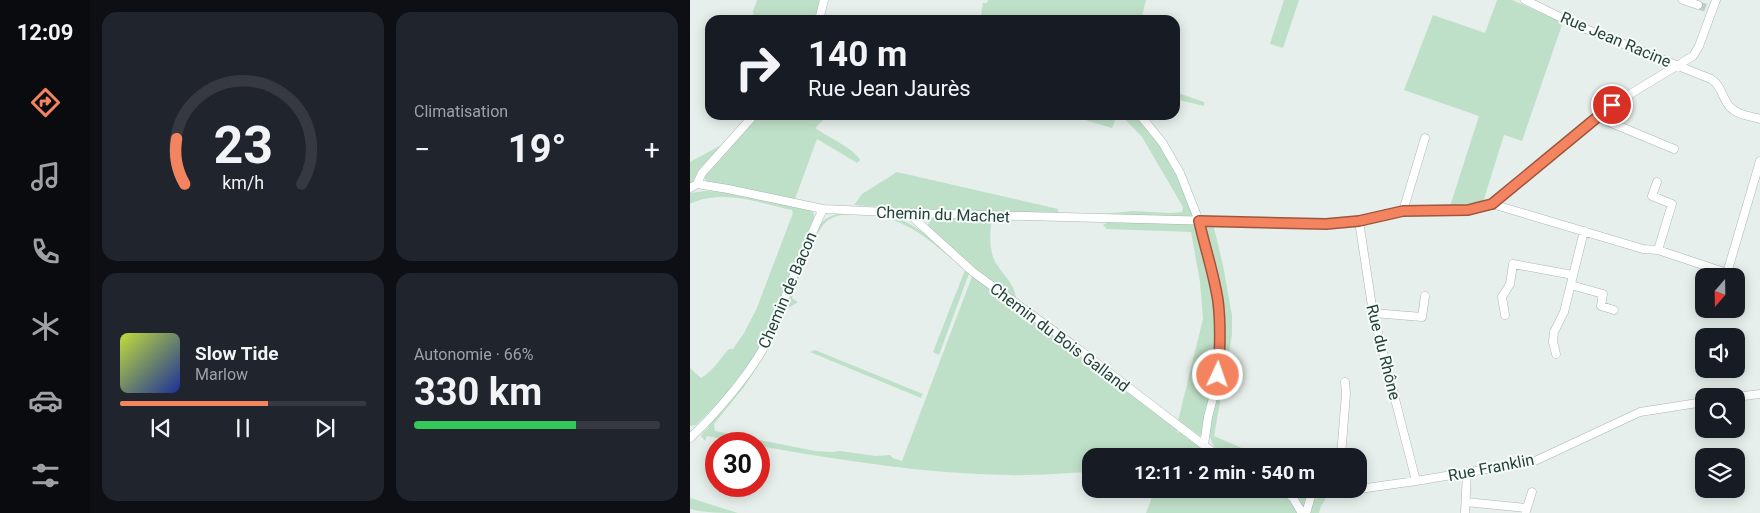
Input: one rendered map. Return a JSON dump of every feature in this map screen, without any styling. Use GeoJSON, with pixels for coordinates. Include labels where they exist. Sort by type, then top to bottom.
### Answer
{"type":"FeatureCollection","features":[{"type":"Feature","properties":{"kind":"street"},"geometry":{"type":"LineString","coordinates":[[820,15],[824,0]]}},
{"type":"Feature","properties":{"kind":"street","name":"Rue Jean Racine"},"geometry":{"type":"LineString","coordinates":[[1525,0],[1576,24],[1716,82],[1730,106],[1738,113],[1760,119]]}},
{"type":"Feature","properties":{"kind":"street"},"geometry":{"type":"LineString","coordinates":[[1683,0],[1698,5]]}},
{"type":"Feature","properties":{"kind":"street"},"geometry":{"type":"LineString","coordinates":[[1492,204],[1612,105],[1693,56],[1698,46],[1709,9],[1716,0]]}},
{"type":"Feature","properties":{"kind":"street"},"geometry":{"type":"LineString","coordinates":[[1597,117],[1674,149]]}},
{"type":"Feature","properties":{"kind":"street"},"geometry":{"type":"LineString","coordinates":[[693,186],[702,173],[750,120]]}},
{"type":"Feature","properties":{"kind":"street"},"geometry":{"type":"LineString","coordinates":[[1144,120],[1162,142],[1180,173],[1199,221],[1218,302],[1220,356],[1204,445]]}},
{"type":"Feature","properties":{"kind":"street"},"geometry":{"type":"LineString","coordinates":[[1403,211],[1425,138]]}},
{"type":"Feature","properties":{"kind":"street"},"geometry":{"type":"LineString","coordinates":[[1492,204],[1643,249],[1658,250],[1727,272],[1760,161]]}},
{"type":"Feature","properties":{"kind":"street"},"geometry":{"type":"LineString","coordinates":[[1657,182],[1652,196],[1672,204],[1658,250]]}},
{"type":"Feature","properties":{"kind":"street","name":"Chemin du Machet"},"geometry":{"type":"LineString","coordinates":[[693,186],[823,209],[1326,224],[1359,221],[1403,211],[1468,210],[1492,204]]}},
{"type":"Feature","properties":{"kind":"street","name":"Chemin de Bacon"},"geometry":{"type":"LineString","coordinates":[[690,438],[748,372],[762,351],[805,247],[823,209]]}},
{"type":"Feature","properties":{"kind":"street","name":"Chemin du Bois Galland"},"geometry":{"type":"LineString","coordinates":[[908,213],[973,272],[1208,448]]}},
{"type":"Feature","properties":{"kind":"street","name":"Rue du Rhône"},"geometry":{"type":"LineString","coordinates":[[1359,221],[1374,313],[1416,481]]}},
{"type":"Feature","properties":{"kind":"street"},"geometry":{"type":"LineString","coordinates":[[1556,354],[1553,342],[1554,332],[1564,312],[1584,231]]}},
{"type":"Feature","properties":{"kind":"street"},"geometry":{"type":"LineString","coordinates":[[1505,315],[1502,298],[1510,284],[1513,264],[1573,275]]}},
{"type":"Feature","properties":{"kind":"street"},"geometry":{"type":"LineString","coordinates":[[1571,285],[1603,294],[1601,306],[1614,310]]}},
{"type":"Feature","properties":{"kind":"street"},"geometry":{"type":"LineString","coordinates":[[1374,313],[1422,317],[1425,296]]}},
{"type":"Feature","properties":{"kind":"street"},"geometry":{"type":"LineString","coordinates":[[1342,448],[1346,394],[1345,382]]}},
{"type":"Feature","properties":{"kind":"street"},"geometry":{"type":"LineString","coordinates":[[1745,396],[1760,394]]}},
{"type":"Feature","properties":{"kind":"street","name":"Rue Franklin"},"geometry":{"type":"LineString","coordinates":[[1367,488],[1535,461],[1640,412],[1695,403]]}},
{"type":"Feature","properties":{"kind":"street"},"geometry":{"type":"LineString","coordinates":[[1465,513],[1467,472]]}},
{"type":"Feature","properties":{"kind":"street"},"geometry":{"type":"LineString","coordinates":[[1466,502],[1526,511],[1532,492]]}},
{"type":"Feature","properties":{"kind":"street"},"geometry":{"type":"LineString","coordinates":[[1293,498],[1302,513]]}},
{"type":"Feature","properties":{"kind":"street"},"geometry":{"type":"LineString","coordinates":[[1306,513],[1310,498]]}},
{"type":"Feature","properties":{"kind":"green space"},"geometry":{"type":"Polygon","coordinates":[[[757,0],[822,0],[817,15],[753,15],[757,0]]]}},
{"type":"Feature","properties":{"kind":"green space"},"geometry":{"type":"Polygon","coordinates":[[[988,0],[1146,0],[1142,15],[981,15],[983,3],[987,3],[988,0]]]}},
{"type":"Feature","properties":{"kind":"green space"},"geometry":{"type":"Polygon","coordinates":[[[1284,0],[1299,0],[1283,48],[1270,44],[1284,0]]]}},
{"type":"Feature","properties":{"kind":"green space"},"geometry":{"type":"Polygon","coordinates":[[[1497,0],[1512,0],[1563,22],[1522,141],[1504,135],[1483,202],[1450,206],[1479,116],[1404,90],[1433,15],[1485,33],[1497,0]]]}},
{"type":"Feature","properties":{"kind":"green space"},"geometry":{"type":"Polygon","coordinates":[[[1180,94],[1204,102],[1204,106],[1180,100],[1180,94]]]}},
{"type":"Feature","properties":{"kind":"green space"},"geometry":{"type":"Polygon","coordinates":[[[755,120],[823,120],[815,128],[852,151],[860,160],[857,163],[817,139],[795,199],[707,183],[704,177],[755,120]]]}},
{"type":"Feature","properties":{"kind":"green space"},"geometry":{"type":"Polygon","coordinates":[[[1086,120],[1115,120],[1112,128],[1086,120]]]}},
{"type":"Feature","properties":{"kind":"green space"},"geometry":{"type":"Polygon","coordinates":[[[1126,120],[1142,120],[1165,150],[1191,204],[1194,218],[947,212],[854,205],[862,194],[897,172],[1058,209],[1058,213],[1182,212],[1183,207],[1142,137],[1126,120]]]}},
{"type":"Feature","properties":{"kind":"green space"},"geometry":{"type":"Polygon","coordinates":[[[723,144],[723,146],[703,167],[690,185],[690,162],[723,144]]]}},
{"type":"Feature","properties":{"kind":"green space"},"geometry":{"type":"Polygon","coordinates":[[[705,191],[726,192],[809,208],[814,214],[814,219],[762,344],[744,372],[724,397],[696,425],[690,426],[690,368],[701,378],[706,375],[729,349],[733,349],[744,333],[756,310],[793,213],[792,210],[741,198],[715,197],[702,199],[690,204],[690,193],[705,191]]]}},
{"type":"Feature","properties":{"kind":"green space"},"geometry":{"type":"Polygon","coordinates":[[[848,212],[880,214],[902,220],[923,232],[970,271],[939,355],[933,352],[965,270],[928,239],[902,224],[873,215],[851,214],[834,217],[824,224],[809,250],[792,298],[798,302],[787,309],[763,358],[744,387],[714,424],[715,431],[720,432],[705,432],[705,441],[701,436],[703,432],[708,428],[709,424],[758,361],[818,227],[824,220],[848,212]]]}},
{"type":"Feature","properties":{"kind":"green space"},"geometry":{"type":"Polygon","coordinates":[[[933,217],[992,218],[990,238],[993,257],[1012,286],[1015,299],[933,233],[927,226],[933,217]]]}},
{"type":"Feature","properties":{"kind":"green space"},"geometry":{"type":"Polygon","coordinates":[[[1108,222],[1189,224],[1196,226],[1212,282],[1218,340],[1214,385],[1203,431],[1200,436],[1178,421],[1203,319],[1200,282],[1191,232],[1107,229],[1103,225],[1108,222]]]}},
{"type":"Feature","properties":{"kind":"green space"},"geometry":{"type":"Polygon","coordinates":[[[1204,224],[1213,224],[1223,265],[1232,316],[1232,335],[1214,436],[1242,448],[1216,448],[1210,435],[1209,426],[1222,379],[1224,353],[1222,317],[1203,230],[1204,224]]]}},
{"type":"Feature","properties":{"kind":"green space"},"geometry":{"type":"Polygon","coordinates":[[[973,274],[1176,428],[1178,433],[1181,431],[1202,448],[1082,448],[1082,473],[1039,475],[945,472],[852,461],[770,448],[770,442],[815,451],[840,451],[876,456],[890,455],[902,461],[973,274]]]}},
{"type":"Feature","properties":{"kind":"green space"},"geometry":{"type":"Polygon","coordinates":[[[815,350],[923,394],[921,398],[810,352],[815,350]]]}},
{"type":"Feature","properties":{"kind":"green space"},"geometry":{"type":"Polygon","coordinates":[[[690,498],[738,513],[690,509],[690,498]]]}},
{"type":"Feature","properties":{"kind":"green space"},"geometry":{"type":"Polygon","coordinates":[[[1152,498],[1288,498],[1298,513],[1146,513],[1152,498]]]}},
{"type":"Feature","properties":{"kind":"green space"},"geometry":{"type":"Polygon","coordinates":[[[1292,498],[1307,498],[1305,513],[1292,498]]]}},
{"type":"Feature","properties":{"kind":"green space"},"geometry":{"type":"Polygon","coordinates":[[[1317,498],[1325,498],[1319,513],[1309,513],[1313,501],[1317,498]]]}},
{"type":"Feature","properties":{"kind":"tunnel"},"geometry":{"type":"LineString","coordinates":[[1698,5],[1706,8]]}},
{"type":"Feature","properties":{"kind":"route"},"geometry":{"type":"LineString","coordinates":[[1218,375],[1220,356],[1218,302],[1199,221],[1326,224],[1359,221],[1403,211],[1482,208],[1492,204],[1612,105]]}}]}
